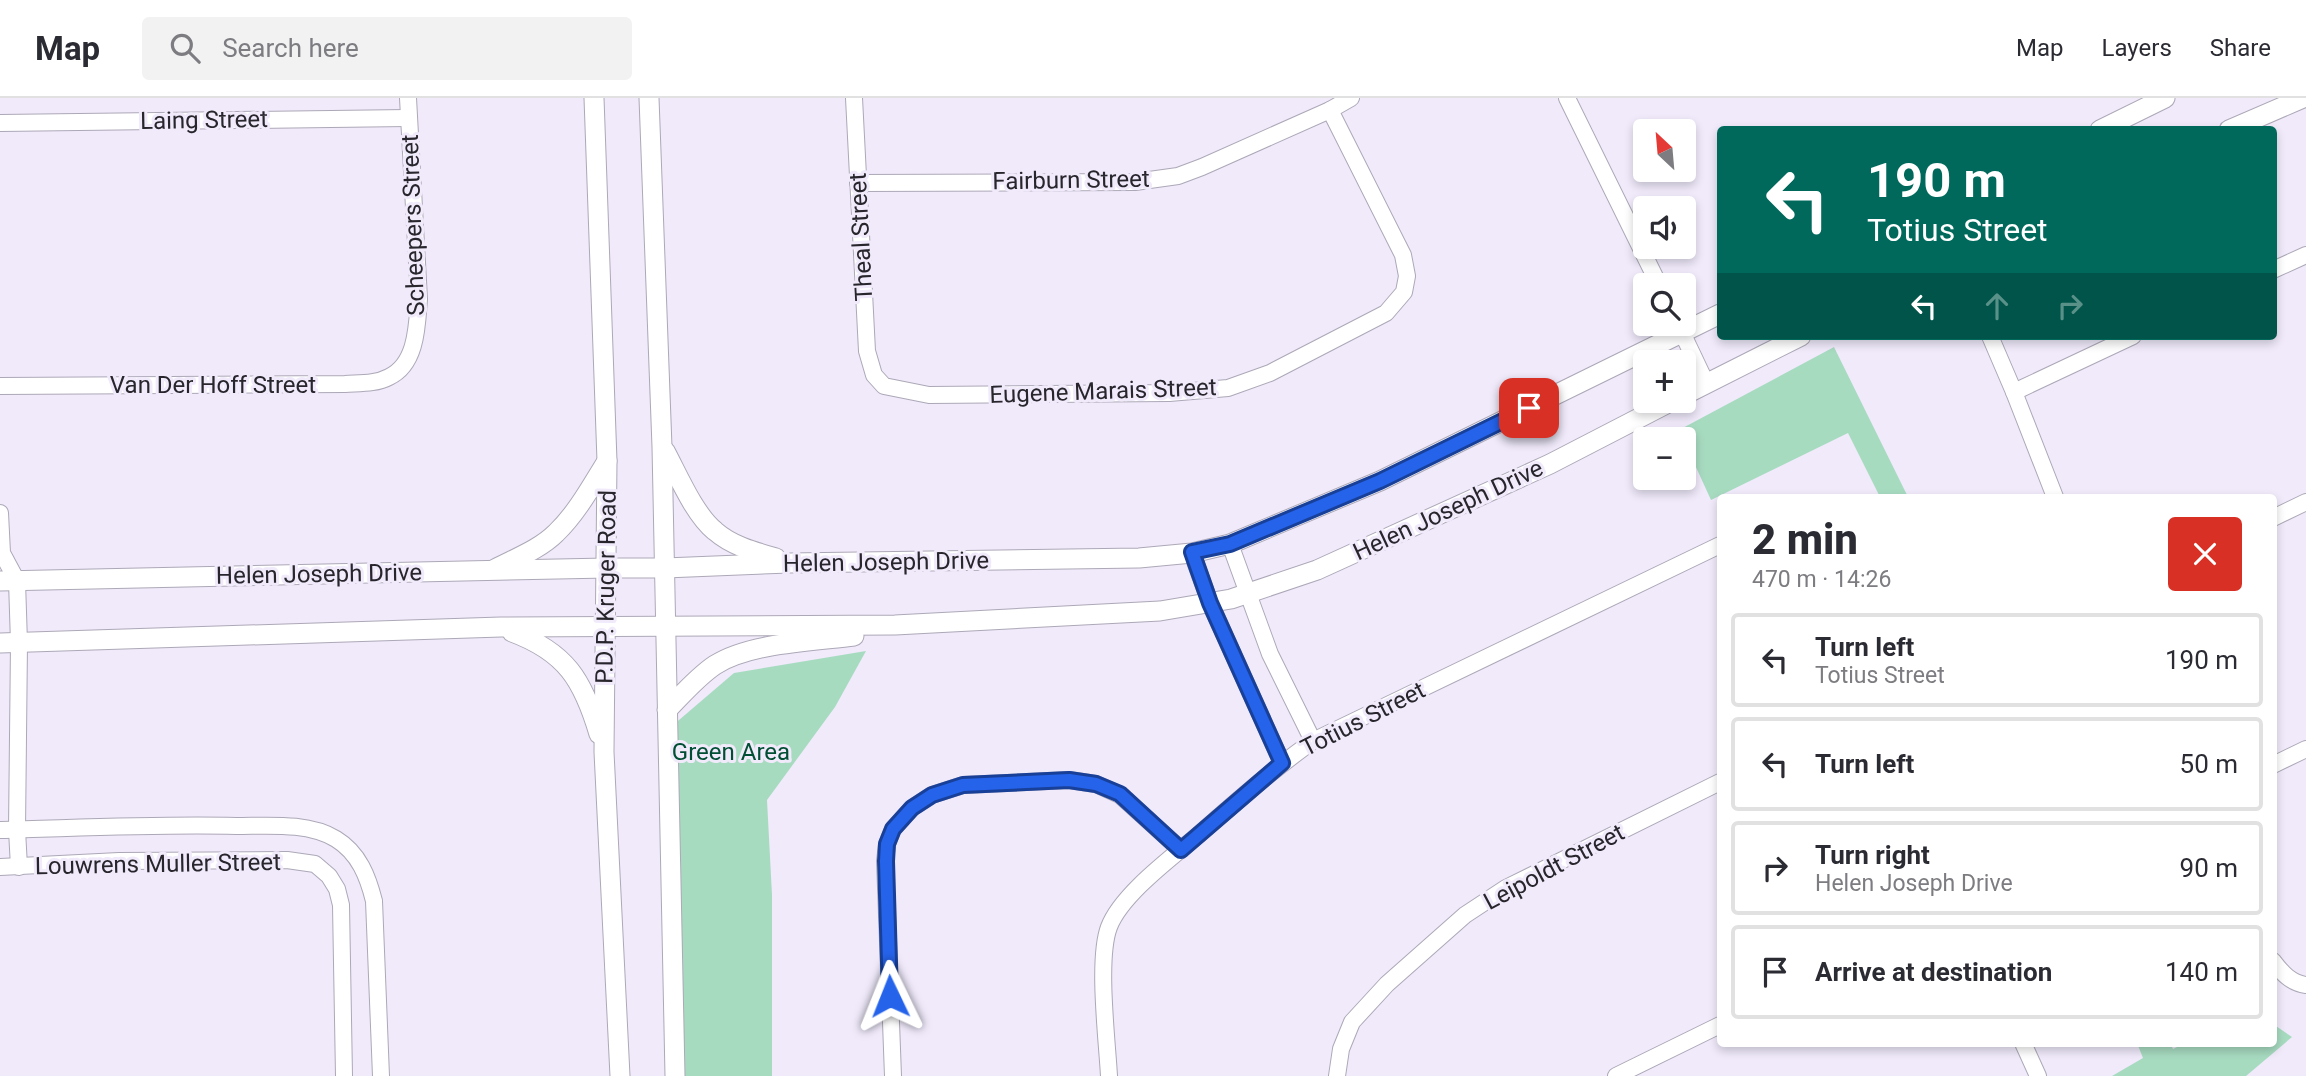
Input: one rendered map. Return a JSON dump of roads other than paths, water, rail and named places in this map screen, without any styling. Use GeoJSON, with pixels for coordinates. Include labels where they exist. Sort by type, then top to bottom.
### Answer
{"type":"FeatureCollection","features":[{"type":"Feature","properties":{"kind":"street","name":"Scheepers Street"},"geometry":{"type":"LineString","coordinates":[[408,98],[419,299],[417,328],[411,351]]}},
{"type":"Feature","properties":{"kind":"street","name":"P.D.P. Kruger Road"},"geometry":{"type":"LineString","coordinates":[[594,98],[607,461],[604,752],[620,1076]]}},
{"type":"Feature","properties":{"kind":"street"},"geometry":{"type":"LineString","coordinates":[[649,98],[662,447],[675,1076]]}},
{"type":"Feature","properties":{"kind":"street","name":"Theal Street"},"geometry":{"type":"LineString","coordinates":[[854,98],[867,351],[874,375]]}},
{"type":"Feature","properties":{"kind":"street","name":"Fairburn Street"},"geometry":{"type":"LineString","coordinates":[[858,183],[1135,182],[1178,176],[1330,110],[1351,98]]}},
{"type":"Feature","properties":{"kind":"street"},"geometry":{"type":"LineString","coordinates":[[1567,98],[1653,273]]}},
{"type":"Feature","properties":{"kind":"street"},"geometry":{"type":"LineString","coordinates":[[2108,126],[2165,98]]}},
{"type":"Feature","properties":{"kind":"street"},"geometry":{"type":"LineString","coordinates":[[2238,126],[2302,98]]}},
{"type":"Feature","properties":{"kind":"street","name":"Eugene Marais Street"},"geometry":{"type":"LineString","coordinates":[[874,375],[884,386],[929,395],[1169,393],[1228,388],[1270,373],[1386,313],[1404,292],[1407,276],[1403,255],[1330,110]]}},
{"type":"Feature","properties":{"kind":"street","name":"Laing Street"},"geometry":{"type":"LineString","coordinates":[[0,123],[408,118]]}},
{"type":"Feature","properties":{"kind":"street"},"geometry":{"type":"LineString","coordinates":[[2277,268],[2306,255]]}},
{"type":"Feature","properties":{"kind":"street","name":"Helen Joseph Drive"},"geometry":{"type":"LineString","coordinates":[[1696,322],[1717,315]]}},
{"type":"Feature","properties":{"kind":"street","name":"Helen Joseph Drive"},"geometry":{"type":"LineString","coordinates":[[9,581],[665,568],[789,563],[1139,558],[1192,552],[1230,544],[1380,481],[1664,336]]}},
{"type":"Feature","properties":{"kind":"street"},"geometry":{"type":"LineString","coordinates":[[1684,336],[1706,383]]}},
{"type":"Feature","properties":{"kind":"street"},"geometry":{"type":"LineString","coordinates":[[1696,388],[1793,340]]}},
{"type":"Feature","properties":{"kind":"street"},"geometry":{"type":"LineString","coordinates":[[1992,340],[2053,494]]}},
{"type":"Feature","properties":{"kind":"street"},"geometry":{"type":"LineString","coordinates":[[2014,392],[2124,340]]}},
{"type":"Feature","properties":{"kind":"street","name":"Van Der Hoff Street"},"geometry":{"type":"LineString","coordinates":[[0,386],[373,382],[391,377],[403,366],[411,351]]}},
{"type":"Feature","properties":{"kind":"street","name":"Helen Joseph Drive"},"geometry":{"type":"LineString","coordinates":[[10,643],[501,627],[895,625],[1160,611],[1248,594],[1317,570],[1550,464],[1649,413]]}},
{"type":"Feature","properties":{"kind":"street"},"geometry":{"type":"LineString","coordinates":[[662,447],[704,519],[715,531],[731,542],[789,563]]}},
{"type":"Feature","properties":{"kind":"street"},"geometry":{"type":"LineString","coordinates":[[491,571],[537,547],[556,533],[607,461]]}},
{"type":"Feature","properties":{"kind":"street"},"geometry":{"type":"LineString","coordinates":[[2277,516],[2306,502]]}},
{"type":"Feature","properties":{"kind":"street"},"geometry":{"type":"LineString","coordinates":[[0,513],[1,554],[9,581],[19,867]]}},
{"type":"Feature","properties":{"kind":"street"},"geometry":{"type":"LineString","coordinates":[[1230,544],[1270,654],[1313,741]]}},
{"type":"Feature","properties":{"kind":"street","name":"Totius Street"},"geometry":{"type":"LineString","coordinates":[[1109,1076],[1104,959],[1109,927],[1125,900],[1181,850],[1282,763],[1313,741],[1717,546]]}},
{"type":"Feature","properties":{"kind":"street"},"geometry":{"type":"LineString","coordinates":[[1192,552],[1210,603],[1282,763]]}},
{"type":"Feature","properties":{"kind":"street"},"geometry":{"type":"LineString","coordinates":[[667,710],[705,673],[718,663],[739,654],[802,642],[882,632],[895,625]]}},
{"type":"Feature","properties":{"kind":"street"},"geometry":{"type":"LineString","coordinates":[[501,627],[536,641],[552,651],[570,670],[579,683],[596,724],[604,752]]}},
{"type":"Feature","properties":{"kind":"street"},"geometry":{"type":"LineString","coordinates":[[2277,763],[2306,749]]}},
{"type":"Feature","properties":{"kind":"street"},"geometry":{"type":"LineString","coordinates":[[892,1076],[887,844],[893,829],[912,808],[932,795],[963,785],[1069,780],[1096,784],[1120,794],[1181,850]]}},
{"type":"Feature","properties":{"kind":"street","name":"Leipoldt Street"},"geometry":{"type":"LineString","coordinates":[[1337,1076],[1341,1049],[1352,1022],[1387,985],[1465,915],[1506,888],[1717,783]]}},
{"type":"Feature","properties":{"kind":"street"},"geometry":{"type":"LineString","coordinates":[[0,830],[209,825],[284,827],[315,830],[337,839],[354,854],[368,876],[374,901],[381,1076]]}},
{"type":"Feature","properties":{"kind":"street","name":"Louwrens Muller Street"},"geometry":{"type":"LineString","coordinates":[[0,867],[209,860],[287,860],[315,864],[329,876],[337,889],[341,905],[344,1076]]}},
{"type":"Feature","properties":{"kind":"street"},"geometry":{"type":"LineString","coordinates":[[2277,966],[2284,975],[2306,985]]}},
{"type":"Feature","properties":{"kind":"street"},"geometry":{"type":"LineString","coordinates":[[1616,1076],[1717,1026]]}},
{"type":"Feature","properties":{"kind":"street"},"geometry":{"type":"LineString","coordinates":[[2024,1047],[2038,1076]]}},
{"type":"Feature","properties":{"kind":"park label","name":"Green Area"},"geometry":{"type":"Point","coordinates":[731,752]}}]}
